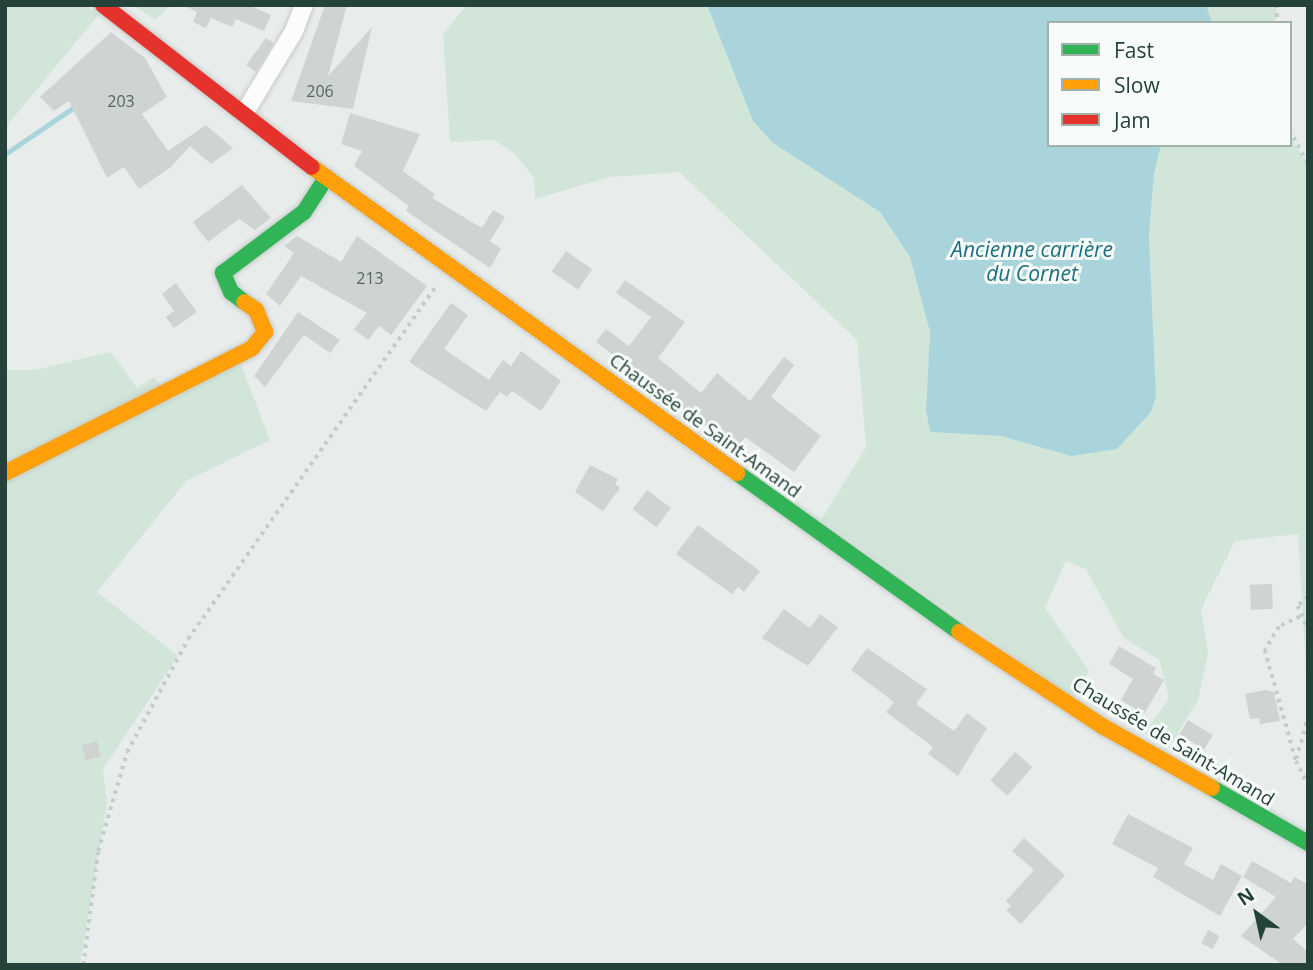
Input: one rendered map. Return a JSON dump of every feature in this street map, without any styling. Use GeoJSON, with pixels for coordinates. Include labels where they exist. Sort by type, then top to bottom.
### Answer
{"type":"FeatureCollection","features":[{"type":"Feature","properties":{"kind":"main road","name":"Chaussée de Saint-Amand"},"geometry":{"type":"LineString","coordinates":[[103,5],[245,112],[326,178],[992,656],[1102,726],[1308,843]]}},
{"type":"Feature","properties":{"kind":"main road"},"geometry":{"type":"LineString","coordinates":[[5,473],[252,348],[265,332],[261,321],[256,310],[231,292],[222,274],[304,212],[326,178]]}},
{"type":"Feature","properties":{"kind":"street"},"geometry":{"type":"LineString","coordinates":[[245,112],[294,31],[304,5]]}},
{"type":"Feature","properties":{"kind":"path"},"geometry":{"type":"LineString","coordinates":[[1292,134],[1308,164]]}},
{"type":"Feature","properties":{"kind":"path"},"geometry":{"type":"LineString","coordinates":[[83,965],[98,851],[133,740],[188,639],[449,267]]}},
{"type":"Feature","properties":{"kind":"path"},"geometry":{"type":"LineString","coordinates":[[1308,597],[1298,606],[1300,617],[1308,630]]}},
{"type":"Feature","properties":{"kind":"path"},"geometry":{"type":"LineString","coordinates":[[1300,617],[1279,627],[1265,650],[1296,761],[1308,785]]}},
{"type":"Feature","properties":{"kind":"path"},"geometry":{"type":"LineString","coordinates":[[1296,761],[1308,717]]}},
{"type":"Feature","properties":{"kind":"green space"},"geometry":{"type":"Polygon","coordinates":[[[5,5],[85,5],[99,14],[5,128],[5,5]]]}},
{"type":"Feature","properties":{"kind":"green space"},"geometry":{"type":"Polygon","coordinates":[[[133,5],[171,5],[155,20],[133,5]]]}},
{"type":"Feature","properties":{"kind":"green space"},"geometry":{"type":"Polygon","coordinates":[[[467,5],[707,5],[753,121],[773,143],[880,212],[910,257],[930,332],[926,410],[930,432],[1001,436],[1071,456],[1151,412],[1156,396],[1149,235],[1154,174],[1161,147],[1292,147],[1292,139],[1308,164],[1308,705],[1298,534],[1235,541],[1201,609],[1208,653],[1198,700],[1169,748],[1144,733],[1169,699],[1159,660],[1123,637],[1086,569],[1066,561],[1045,608],[1089,671],[1073,698],[821,520],[866,447],[857,340],[679,172],[610,177],[535,199],[534,178],[514,153],[494,140],[450,142],[443,34],[467,5]]]}},
{"type":"Feature","properties":{"kind":"green space"},"geometry":{"type":"Polygon","coordinates":[[[1206,5],[1276,5],[1276,21],[1206,21],[1206,5]]]}},
{"type":"Feature","properties":{"kind":"green space"},"geometry":{"type":"Polygon","coordinates":[[[111,352],[137,388],[154,377],[167,393],[238,357],[270,440],[186,481],[97,592],[178,656],[103,769],[107,803],[80,965],[5,965],[5,370],[34,370],[111,352]]]}},
{"type":"Feature","properties":{"kind":"water","name":"Ancienne carrière du Cornet"},"geometry":{"type":"Polygon","coordinates":[[[707,5],[1206,5],[1211,21],[1047,21],[1047,147],[1161,147],[1154,174],[1149,235],[1156,396],[1151,412],[1117,449],[1071,456],[1001,436],[930,432],[926,410],[930,332],[910,257],[880,212],[773,143],[753,121],[707,5]]]}},
{"type":"Feature","properties":{"kind":"building"},"geometry":{"type":"Polygon","coordinates":[[[183,5],[249,5],[271,15],[264,31],[236,19],[232,27],[211,18],[206,28],[193,22],[197,12],[183,5]]]}},
{"type":"Feature","properties":{"kind":"building"},"geometry":{"type":"Polygon","coordinates":[[[325,5],[347,5],[328,76],[372,27],[353,109],[291,101],[325,5]]]}},
{"type":"Feature","properties":{"kind":"building"},"geometry":{"type":"Polygon","coordinates":[[[111,32],[145,58],[167,97],[142,114],[168,151],[206,125],[233,148],[211,164],[190,146],[171,167],[139,189],[124,167],[107,178],[69,101],[54,111],[40,97],[111,32]]]}},
{"type":"Feature","properties":{"kind":"building"},"geometry":{"type":"Polygon","coordinates":[[[266,38],[274,43],[256,72],[246,65],[266,38]]]}},
{"type":"Feature","properties":{"kind":"building"},"geometry":{"type":"Polygon","coordinates":[[[350,113],[420,134],[403,171],[435,194],[432,198],[482,228],[493,210],[505,217],[490,241],[501,249],[490,268],[406,211],[409,206],[354,166],[362,151],[341,144],[350,113]]]}},
{"type":"Feature","properties":{"kind":"building"},"geometry":{"type":"Polygon","coordinates":[[[242,185],[271,218],[255,230],[239,219],[208,242],[193,222],[242,185]]]}},
{"type":"Feature","properties":{"kind":"building"},"geometry":{"type":"Polygon","coordinates":[[[297,236],[341,262],[357,236],[427,286],[391,335],[379,326],[368,340],[354,329],[367,313],[301,276],[280,306],[266,294],[294,253],[284,246],[297,236]]]}},
{"type":"Feature","properties":{"kind":"building"},"geometry":{"type":"Polygon","coordinates":[[[566,251],[592,269],[578,290],[552,271],[566,251]]]}},
{"type":"Feature","properties":{"kind":"building"},"geometry":{"type":"Polygon","coordinates":[[[625,280],[685,322],[658,358],[701,393],[717,373],[750,401],[784,357],[794,365],[771,397],[821,436],[794,472],[745,437],[736,449],[596,342],[606,329],[629,346],[651,317],[616,293],[625,280]]]}},
{"type":"Feature","properties":{"kind":"building"},"geometry":{"type":"Polygon","coordinates":[[[176,283],[197,312],[174,328],[166,317],[174,311],[162,294],[176,283]]]}},
{"type":"Feature","properties":{"kind":"building"},"geometry":{"type":"Polygon","coordinates":[[[451,303],[468,315],[444,349],[489,380],[503,360],[511,366],[521,351],[561,381],[541,411],[512,391],[507,397],[500,392],[486,411],[409,362],[451,303]]]}},
{"type":"Feature","properties":{"kind":"building"},"geometry":{"type":"Polygon","coordinates":[[[298,312],[340,340],[330,353],[304,335],[265,387],[254,376],[298,312]]]}},
{"type":"Feature","properties":{"kind":"building"},"geometry":{"type":"Polygon","coordinates":[[[590,465],[618,479],[615,484],[620,488],[603,511],[575,492],[590,465]]]}},
{"type":"Feature","properties":{"kind":"building"},"geometry":{"type":"Polygon","coordinates":[[[647,490],[671,508],[657,527],[633,509],[647,490]]]}},
{"type":"Feature","properties":{"kind":"building"},"geometry":{"type":"Polygon","coordinates":[[[698,525],[760,571],[744,592],[738,587],[732,594],[676,554],[698,525]]]}},
{"type":"Feature","properties":{"kind":"building"},"geometry":{"type":"Polygon","coordinates":[[[1272,584],[1273,609],[1251,610],[1250,585],[1272,584]]]}},
{"type":"Feature","properties":{"kind":"building"},"geometry":{"type":"Polygon","coordinates":[[[784,609],[810,628],[820,614],[838,627],[808,666],[762,638],[784,609]]]}},
{"type":"Feature","properties":{"kind":"building"},"geometry":{"type":"Polygon","coordinates":[[[1119,646],[1156,668],[1153,674],[1164,680],[1144,714],[1121,700],[1133,679],[1109,664],[1119,646]]]}},
{"type":"Feature","properties":{"kind":"building"},"geometry":{"type":"Polygon","coordinates":[[[867,648],[927,689],[916,704],[954,731],[967,713],[987,728],[958,776],[928,754],[933,747],[886,712],[894,702],[851,670],[867,648]]]}},
{"type":"Feature","properties":{"kind":"building"},"geometry":{"type":"Polygon","coordinates":[[[1265,690],[1274,692],[1280,721],[1260,724],[1259,718],[1250,719],[1245,694],[1265,690]]]}},
{"type":"Feature","properties":{"kind":"building"},"geometry":{"type":"Polygon","coordinates":[[[1188,720],[1213,735],[1204,750],[1179,735],[1188,720]]]}},
{"type":"Feature","properties":{"kind":"building"},"geometry":{"type":"Polygon","coordinates":[[[97,741],[101,756],[86,761],[82,745],[97,741]]]}},
{"type":"Feature","properties":{"kind":"building"},"geometry":{"type":"Polygon","coordinates":[[[1015,752],[1032,767],[1007,796],[990,781],[1015,752]]]}},
{"type":"Feature","properties":{"kind":"building"},"geometry":{"type":"Polygon","coordinates":[[[1128,814],[1193,848],[1184,864],[1213,880],[1221,864],[1242,876],[1220,916],[1153,877],[1158,868],[1112,844],[1128,814]]]}},
{"type":"Feature","properties":{"kind":"building"},"geometry":{"type":"Polygon","coordinates":[[[1024,838],[1065,875],[1021,924],[1006,910],[1011,906],[1006,901],[1034,870],[1012,851],[1024,838]]]}},
{"type":"Feature","properties":{"kind":"building"},"geometry":{"type":"Polygon","coordinates":[[[1252,861],[1291,883],[1294,877],[1308,884],[1308,923],[1293,939],[1308,952],[1308,965],[1283,965],[1241,936],[1276,897],[1243,877],[1252,861]]]}},
{"type":"Feature","properties":{"kind":"building"},"geometry":{"type":"Polygon","coordinates":[[[1208,930],[1220,936],[1213,949],[1201,943],[1208,930]]]}},
{"type":"Feature","properties":{"kind":"waterway"},"geometry":{"type":"LineString","coordinates":[[5,154],[77,105]]}},
{"type":"Feature","properties":{"kind":"traffic: fast"},"geometry":{"type":"LineString","coordinates":[[244,302],[231,292],[223,273],[304,212],[326,178]]}},
{"type":"Feature","properties":{"kind":"traffic: fast"},"geometry":{"type":"LineString","coordinates":[[737,473],[959,632]]}},
{"type":"Feature","properties":{"kind":"traffic: fast"},"geometry":{"type":"LineString","coordinates":[[1212,788],[1308,843]]}},
{"type":"Feature","properties":{"kind":"traffic: slow"},"geometry":{"type":"LineString","coordinates":[[312,167],[737,473]]}},
{"type":"Feature","properties":{"kind":"traffic: slow"},"geometry":{"type":"LineString","coordinates":[[5,473],[252,348],[265,332],[256,310],[244,302]]}},
{"type":"Feature","properties":{"kind":"traffic: slow"},"geometry":{"type":"LineString","coordinates":[[959,632],[1102,726],[1212,788]]}},
{"type":"Feature","properties":{"kind":"traffic: jam"},"geometry":{"type":"LineString","coordinates":[[103,5],[312,167]]}}]}
